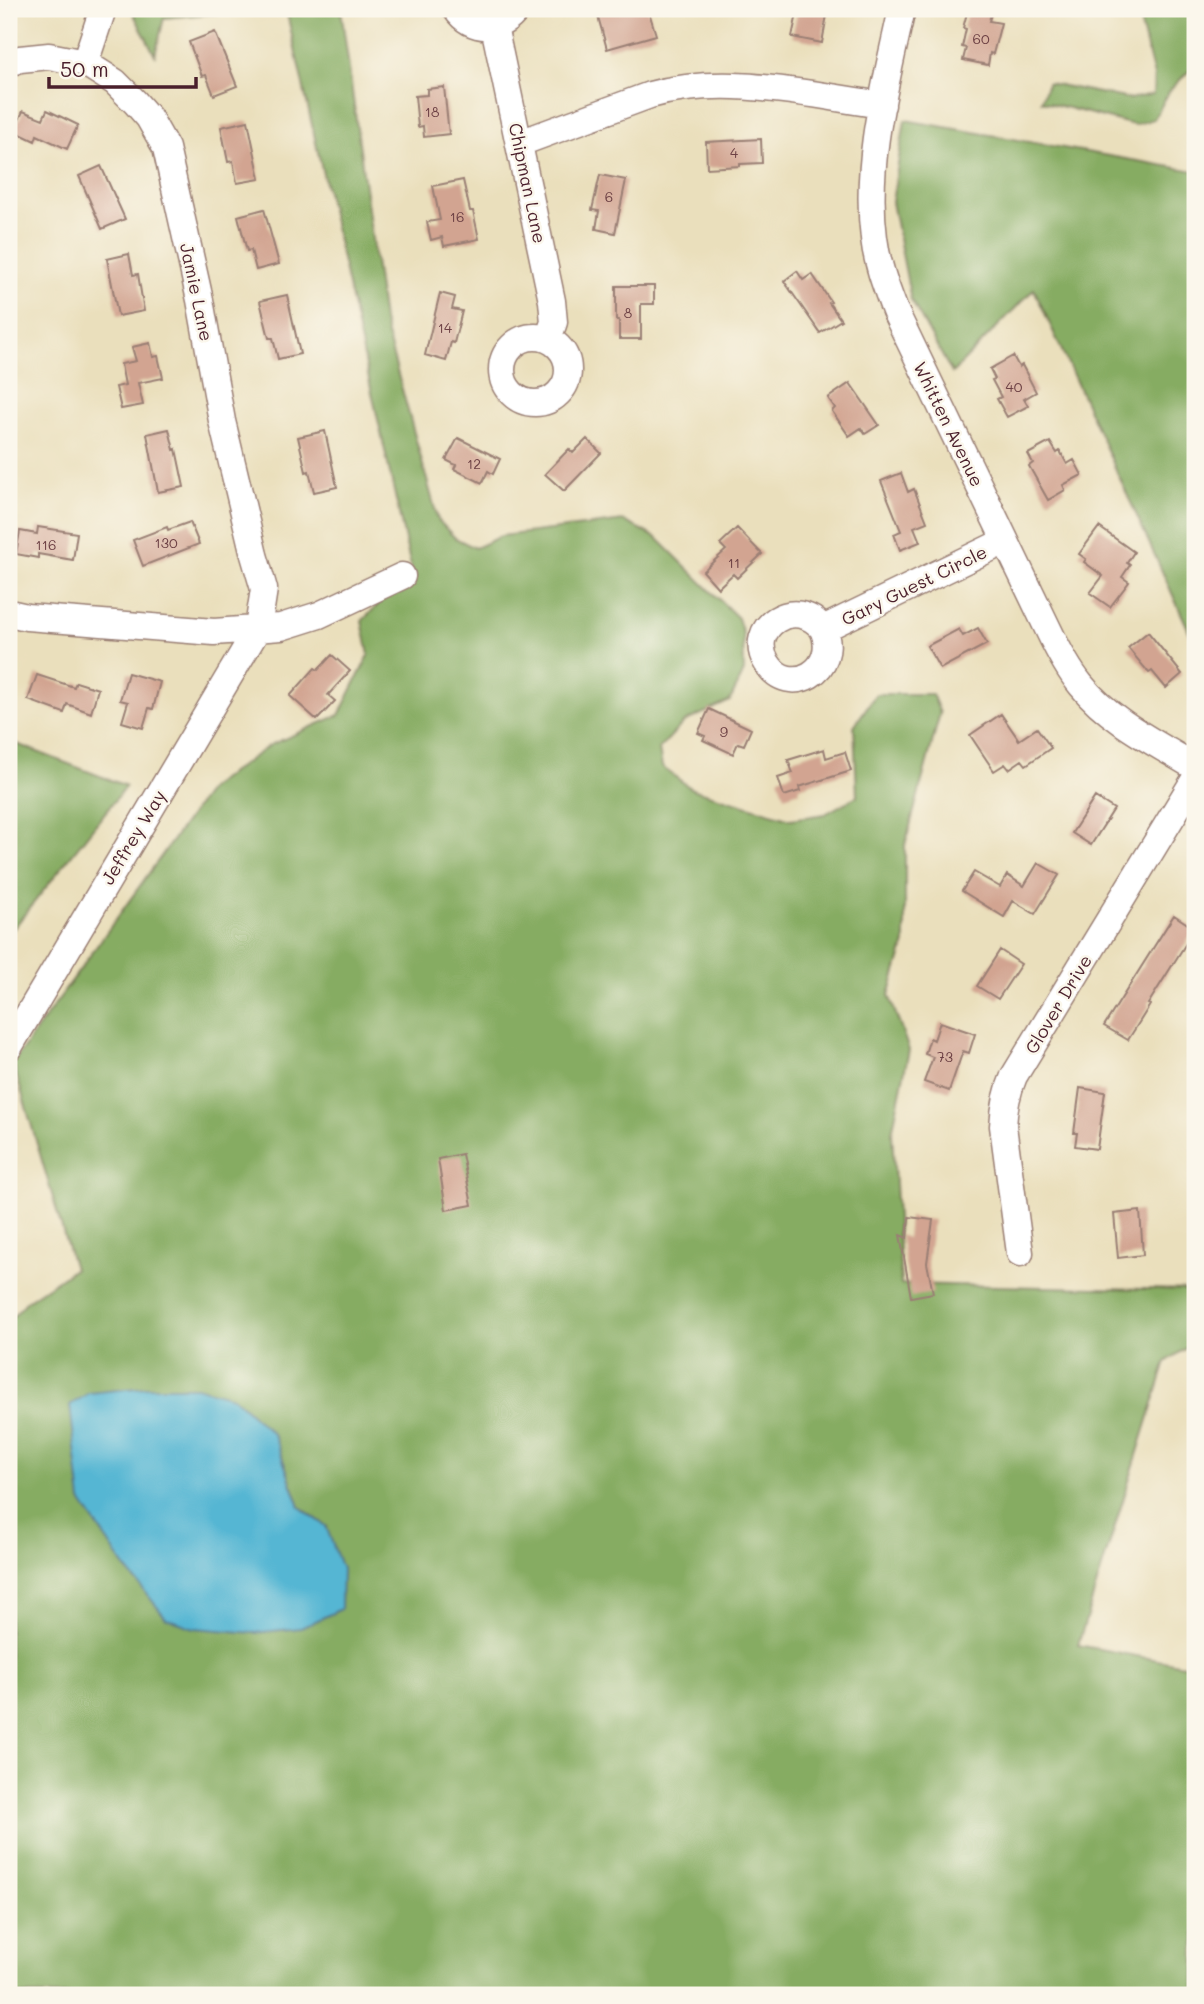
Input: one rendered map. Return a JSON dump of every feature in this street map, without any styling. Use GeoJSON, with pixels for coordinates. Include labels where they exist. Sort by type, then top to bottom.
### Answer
{"type":"FeatureCollection","features":[{"type":"Feature","properties":{"kind":"street"},"geometry":{"type":"LineString","coordinates":[[85,63],[103,9]]}},
{"type":"Feature","properties":{"kind":"street"},"geometry":{"type":"LineString","coordinates":[[456,9],[462,17],[474,24],[487,27],[506,21],[517,9]]}},
{"type":"Feature","properties":{"kind":"street","name":"Whitten Avenue"},"geometry":{"type":"LineString","coordinates":[[902,9],[882,105],[872,178],[874,241],[882,277],[903,328],[1057,648],[1081,685],[1099,704],[1122,722],[1195,767]]}},
{"type":"Feature","properties":{"kind":"street","name":"Chipman Lane"},"geometry":{"type":"LineString","coordinates":[[494,26],[552,300],[554,322],[548,339]]}},
{"type":"Feature","properties":{"kind":"street","name":"Jamie Lane"},"geometry":{"type":"LineString","coordinates":[[9,63],[49,56],[85,63],[115,82],[135,102],[149,118],[166,148],[200,300],[222,421],[264,589],[258,628]]}},
{"type":"Feature","properties":{"kind":"street"},"geometry":{"type":"LineString","coordinates":[[520,143],[650,95],[696,86],[748,87],[882,105]]}},
{"type":"Feature","properties":{"kind":"street","name":"Gary Guest Circle"},"geometry":{"type":"LineString","coordinates":[[822,629],[1005,541]]}},
{"type":"Feature","properties":{"kind":"street"},"geometry":{"type":"LineString","coordinates":[[9,612],[27,617],[214,632],[281,627],[319,615],[402,576]]}},
{"type":"Feature","properties":{"kind":"street","name":"Jeffrey Way"},"geometry":{"type":"LineString","coordinates":[[9,1046],[258,628]]}},
{"type":"Feature","properties":{"kind":"street","name":"Glover Drive"},"geometry":{"type":"LineString","coordinates":[[1020,1252],[1003,1126],[1003,1112],[1009,1087],[1195,779]]}},
{"type":"Feature","properties":{"kind":"green space"},"geometry":{"type":"Polygon","coordinates":[[[131,9],[265,9],[164,18],[155,55],[131,9]]]}},
{"type":"Feature","properties":{"kind":"green space"},"geometry":{"type":"Polygon","coordinates":[[[286,9],[341,9],[383,320],[438,520],[455,538],[475,548],[501,536],[624,521],[657,538],[738,618],[743,634],[744,671],[730,701],[684,722],[659,749],[662,767],[692,789],[791,819],[825,814],[857,796],[854,726],[876,694],[932,694],[940,713],[905,845],[905,943],[889,995],[909,1050],[892,1133],[901,1284],[1195,1290],[1195,1342],[1166,1362],[1078,1645],[1195,1667],[1195,1995],[9,1995],[9,1321],[27,1301],[74,1269],[13,1063],[210,788],[270,745],[339,715],[369,655],[362,621],[400,582],[413,576],[286,9]],[[145,1387],[81,1501],[326,1526],[300,1507],[274,1435],[145,1387]]]}},
{"type":"Feature","properties":{"kind":"green space"},"geometry":{"type":"Polygon","coordinates":[[[1140,9],[1195,9],[1195,65],[1170,90],[1154,119],[1134,125],[1041,101],[1048,83],[1130,99],[1153,94],[1154,76],[1139,17],[1140,9]]]}},
{"type":"Feature","properties":{"kind":"green space"},"geometry":{"type":"Polygon","coordinates":[[[905,120],[1195,171],[1195,644],[1034,289],[952,373],[911,300],[892,202],[905,120]]]}},
{"type":"Feature","properties":{"kind":"green space"},"geometry":{"type":"Polygon","coordinates":[[[9,741],[126,786],[9,934],[9,741]]]}},
{"type":"Feature","properties":{"kind":"water"},"geometry":{"type":"Polygon","coordinates":[[[145,1387],[196,1387],[233,1397],[274,1435],[300,1507],[326,1526],[342,1569],[341,1609],[301,1628],[254,1633],[194,1628],[166,1618],[124,1566],[81,1501],[70,1405],[89,1393],[145,1387]]]}},
{"type":"Feature","properties":{"kind":"building"},"geometry":{"type":"Polygon","coordinates":[[[612,9],[648,9],[656,35],[607,49],[597,13],[612,9]]]}},
{"type":"Feature","properties":{"kind":"building"},"geometry":{"type":"Polygon","coordinates":[[[798,9],[828,9],[822,43],[792,37],[798,9]]]}},
{"type":"Feature","properties":{"kind":"building"},"geometry":{"type":"Polygon","coordinates":[[[968,9],[991,14],[989,21],[1001,23],[988,65],[963,60],[966,48],[962,47],[966,29],[963,28],[968,9]]]}},
{"type":"Feature","properties":{"kind":"building"},"geometry":{"type":"Polygon","coordinates":[[[215,32],[237,86],[214,95],[206,75],[202,76],[189,42],[215,32]]]}},
{"type":"Feature","properties":{"kind":"building"},"geometry":{"type":"Polygon","coordinates":[[[444,87],[449,134],[424,137],[423,126],[418,127],[415,96],[427,95],[427,89],[444,87]]]}},
{"type":"Feature","properties":{"kind":"building"},"geometry":{"type":"Polygon","coordinates":[[[47,110],[78,125],[67,149],[37,135],[35,141],[14,131],[23,111],[43,119],[47,110]]]}},
{"type":"Feature","properties":{"kind":"building"},"geometry":{"type":"Polygon","coordinates":[[[248,121],[260,179],[237,183],[233,161],[228,162],[221,127],[248,121]]]}},
{"type":"Feature","properties":{"kind":"building"},"geometry":{"type":"Polygon","coordinates":[[[761,139],[762,163],[707,168],[706,142],[761,139]]]}},
{"type":"Feature","properties":{"kind":"building"},"geometry":{"type":"Polygon","coordinates":[[[101,166],[125,219],[102,229],[79,176],[101,166]]]}},
{"type":"Feature","properties":{"kind":"building"},"geometry":{"type":"Polygon","coordinates":[[[600,175],[626,180],[615,233],[596,229],[599,211],[592,210],[600,175]]]}},
{"type":"Feature","properties":{"kind":"building"},"geometry":{"type":"Polygon","coordinates":[[[463,180],[479,239],[444,246],[442,237],[431,240],[427,222],[440,220],[433,186],[463,180]]]}},
{"type":"Feature","properties":{"kind":"building"},"geometry":{"type":"Polygon","coordinates":[[[264,209],[279,264],[256,270],[251,250],[247,251],[238,216],[264,209]]]}},
{"type":"Feature","properties":{"kind":"building"},"geometry":{"type":"Polygon","coordinates":[[[129,254],[133,275],[138,274],[144,311],[118,316],[107,259],[129,254]]]}},
{"type":"Feature","properties":{"kind":"building"},"geometry":{"type":"Polygon","coordinates":[[[797,271],[803,280],[812,274],[841,320],[820,333],[784,281],[797,271]]]}},
{"type":"Feature","properties":{"kind":"building"},"geometry":{"type":"Polygon","coordinates":[[[616,286],[654,286],[654,304],[641,304],[641,339],[619,339],[616,286]]]}},
{"type":"Feature","properties":{"kind":"building"},"geometry":{"type":"Polygon","coordinates":[[[440,293],[455,297],[452,309],[462,311],[454,343],[451,342],[446,361],[425,355],[440,293]]]}},
{"type":"Feature","properties":{"kind":"building"},"geometry":{"type":"Polygon","coordinates":[[[287,295],[300,354],[278,359],[273,338],[269,338],[260,301],[287,295]]]}},
{"type":"Feature","properties":{"kind":"building"},"geometry":{"type":"Polygon","coordinates":[[[150,343],[153,357],[158,356],[163,378],[138,383],[143,405],[121,409],[116,387],[125,385],[121,364],[136,361],[132,347],[150,343]]]}},
{"type":"Feature","properties":{"kind":"building"},"geometry":{"type":"Polygon","coordinates":[[[1013,356],[1019,367],[1022,365],[1036,392],[1024,399],[1028,406],[1007,417],[997,399],[1001,397],[992,380],[995,379],[990,369],[1013,356]]]}},
{"type":"Feature","properties":{"kind":"building"},"geometry":{"type":"Polygon","coordinates":[[[850,383],[879,425],[865,434],[861,428],[849,436],[832,411],[835,408],[828,398],[850,383]]]}},
{"type":"Feature","properties":{"kind":"building"},"geometry":{"type":"Polygon","coordinates":[[[169,429],[184,487],[158,492],[147,434],[169,429]]]}},
{"type":"Feature","properties":{"kind":"building"},"geometry":{"type":"Polygon","coordinates":[[[325,431],[337,487],[314,492],[298,437],[325,431]]]}},
{"type":"Feature","properties":{"kind":"building"},"geometry":{"type":"Polygon","coordinates":[[[458,438],[500,459],[493,474],[488,471],[482,483],[454,469],[456,465],[446,460],[458,438]]]}},
{"type":"Feature","properties":{"kind":"building"},"geometry":{"type":"Polygon","coordinates":[[[587,439],[601,453],[564,491],[545,474],[569,449],[573,453],[587,439]]]}},
{"type":"Feature","properties":{"kind":"building"},"geometry":{"type":"Polygon","coordinates":[[[1050,442],[1057,453],[1060,451],[1067,464],[1074,460],[1082,475],[1063,485],[1065,490],[1048,500],[1029,466],[1033,463],[1028,454],[1050,442]]]}},
{"type":"Feature","properties":{"kind":"building"},"geometry":{"type":"Polygon","coordinates":[[[901,473],[908,492],[914,489],[927,522],[914,527],[920,542],[900,550],[894,534],[901,531],[881,481],[901,473]]]}},
{"type":"Feature","properties":{"kind":"building"},"geometry":{"type":"Polygon","coordinates":[[[190,522],[199,544],[143,566],[133,540],[167,527],[168,530],[190,522]]]}},
{"type":"Feature","properties":{"kind":"building"},"geometry":{"type":"Polygon","coordinates":[[[38,527],[77,533],[73,560],[38,554],[38,558],[16,554],[20,531],[37,534],[38,527]]]}},
{"type":"Feature","properties":{"kind":"building"},"geometry":{"type":"Polygon","coordinates":[[[1099,527],[1134,552],[1122,577],[1129,582],[1110,607],[1090,593],[1103,576],[1084,562],[1086,559],[1079,554],[1099,527]]]}},
{"type":"Feature","properties":{"kind":"building"},"geometry":{"type":"Polygon","coordinates":[[[737,528],[762,554],[737,578],[733,574],[718,588],[703,571],[726,550],[720,544],[737,528]]]}},
{"type":"Feature","properties":{"kind":"building"},"geometry":{"type":"Polygon","coordinates":[[[978,628],[987,644],[940,669],[927,646],[959,629],[963,636],[978,628]]]}},
{"type":"Feature","properties":{"kind":"building"},"geometry":{"type":"Polygon","coordinates":[[[1148,632],[1182,674],[1166,688],[1128,648],[1148,632]]]}},
{"type":"Feature","properties":{"kind":"building"},"geometry":{"type":"Polygon","coordinates":[[[332,655],[350,671],[328,695],[335,701],[317,720],[290,696],[315,668],[318,670],[332,655]]]}},
{"type":"Feature","properties":{"kind":"building"},"geometry":{"type":"Polygon","coordinates":[[[128,673],[160,682],[153,709],[149,708],[143,728],[122,722],[128,702],[120,700],[128,673]]]}},
{"type":"Feature","properties":{"kind":"building"},"geometry":{"type":"Polygon","coordinates":[[[37,675],[74,687],[76,682],[98,689],[91,713],[67,704],[64,713],[28,700],[37,675]]]}},
{"type":"Feature","properties":{"kind":"building"},"geometry":{"type":"Polygon","coordinates":[[[709,709],[751,729],[744,745],[738,743],[733,754],[703,740],[705,736],[698,733],[709,709]]]}},
{"type":"Feature","properties":{"kind":"building"},"geometry":{"type":"Polygon","coordinates":[[[1001,714],[1019,740],[1037,728],[1051,748],[1026,765],[1022,760],[1009,769],[1005,764],[994,771],[970,735],[1001,714]]]}},
{"type":"Feature","properties":{"kind":"building"},"geometry":{"type":"Polygon","coordinates":[[[824,749],[826,758],[845,752],[851,771],[799,787],[800,791],[784,796],[778,778],[793,773],[788,760],[824,749]]]}},
{"type":"Feature","properties":{"kind":"building"},"geometry":{"type":"Polygon","coordinates":[[[1095,797],[1114,809],[1091,845],[1072,833],[1095,797]]]}},
{"type":"Feature","properties":{"kind":"building"},"geometry":{"type":"Polygon","coordinates":[[[1038,863],[1059,875],[1035,914],[1013,901],[1004,917],[962,891],[974,872],[1000,887],[1007,875],[1024,886],[1038,863]]]}},
{"type":"Feature","properties":{"kind":"building"},"geometry":{"type":"Polygon","coordinates":[[[1174,915],[1195,929],[1128,1040],[1104,1026],[1174,915]]]}},
{"type":"Feature","properties":{"kind":"building"},"geometry":{"type":"Polygon","coordinates":[[[1000,950],[1021,964],[998,999],[977,986],[1000,950]]]}},
{"type":"Feature","properties":{"kind":"building"},"geometry":{"type":"Polygon","coordinates":[[[940,1022],[975,1034],[969,1053],[963,1051],[949,1091],[924,1082],[933,1057],[925,1054],[930,1038],[934,1040],[940,1022]]]}},
{"type":"Feature","properties":{"kind":"building"},"geometry":{"type":"Polygon","coordinates":[[[1080,1088],[1105,1092],[1097,1149],[1075,1146],[1077,1133],[1074,1133],[1080,1088]]]}},
{"type":"Feature","properties":{"kind":"building"},"geometry":{"type":"Polygon","coordinates":[[[462,1154],[472,1205],[446,1210],[438,1159],[462,1154]]]}},
{"type":"Feature","properties":{"kind":"building"},"geometry":{"type":"Polygon","coordinates":[[[1140,1211],[1143,1255],[1118,1258],[1114,1214],[1140,1211]]]}},
{"type":"Feature","properties":{"kind":"building"},"geometry":{"type":"Polygon","coordinates":[[[909,1217],[933,1220],[927,1263],[933,1293],[911,1297],[900,1235],[907,1238],[909,1217]]]}}]}
